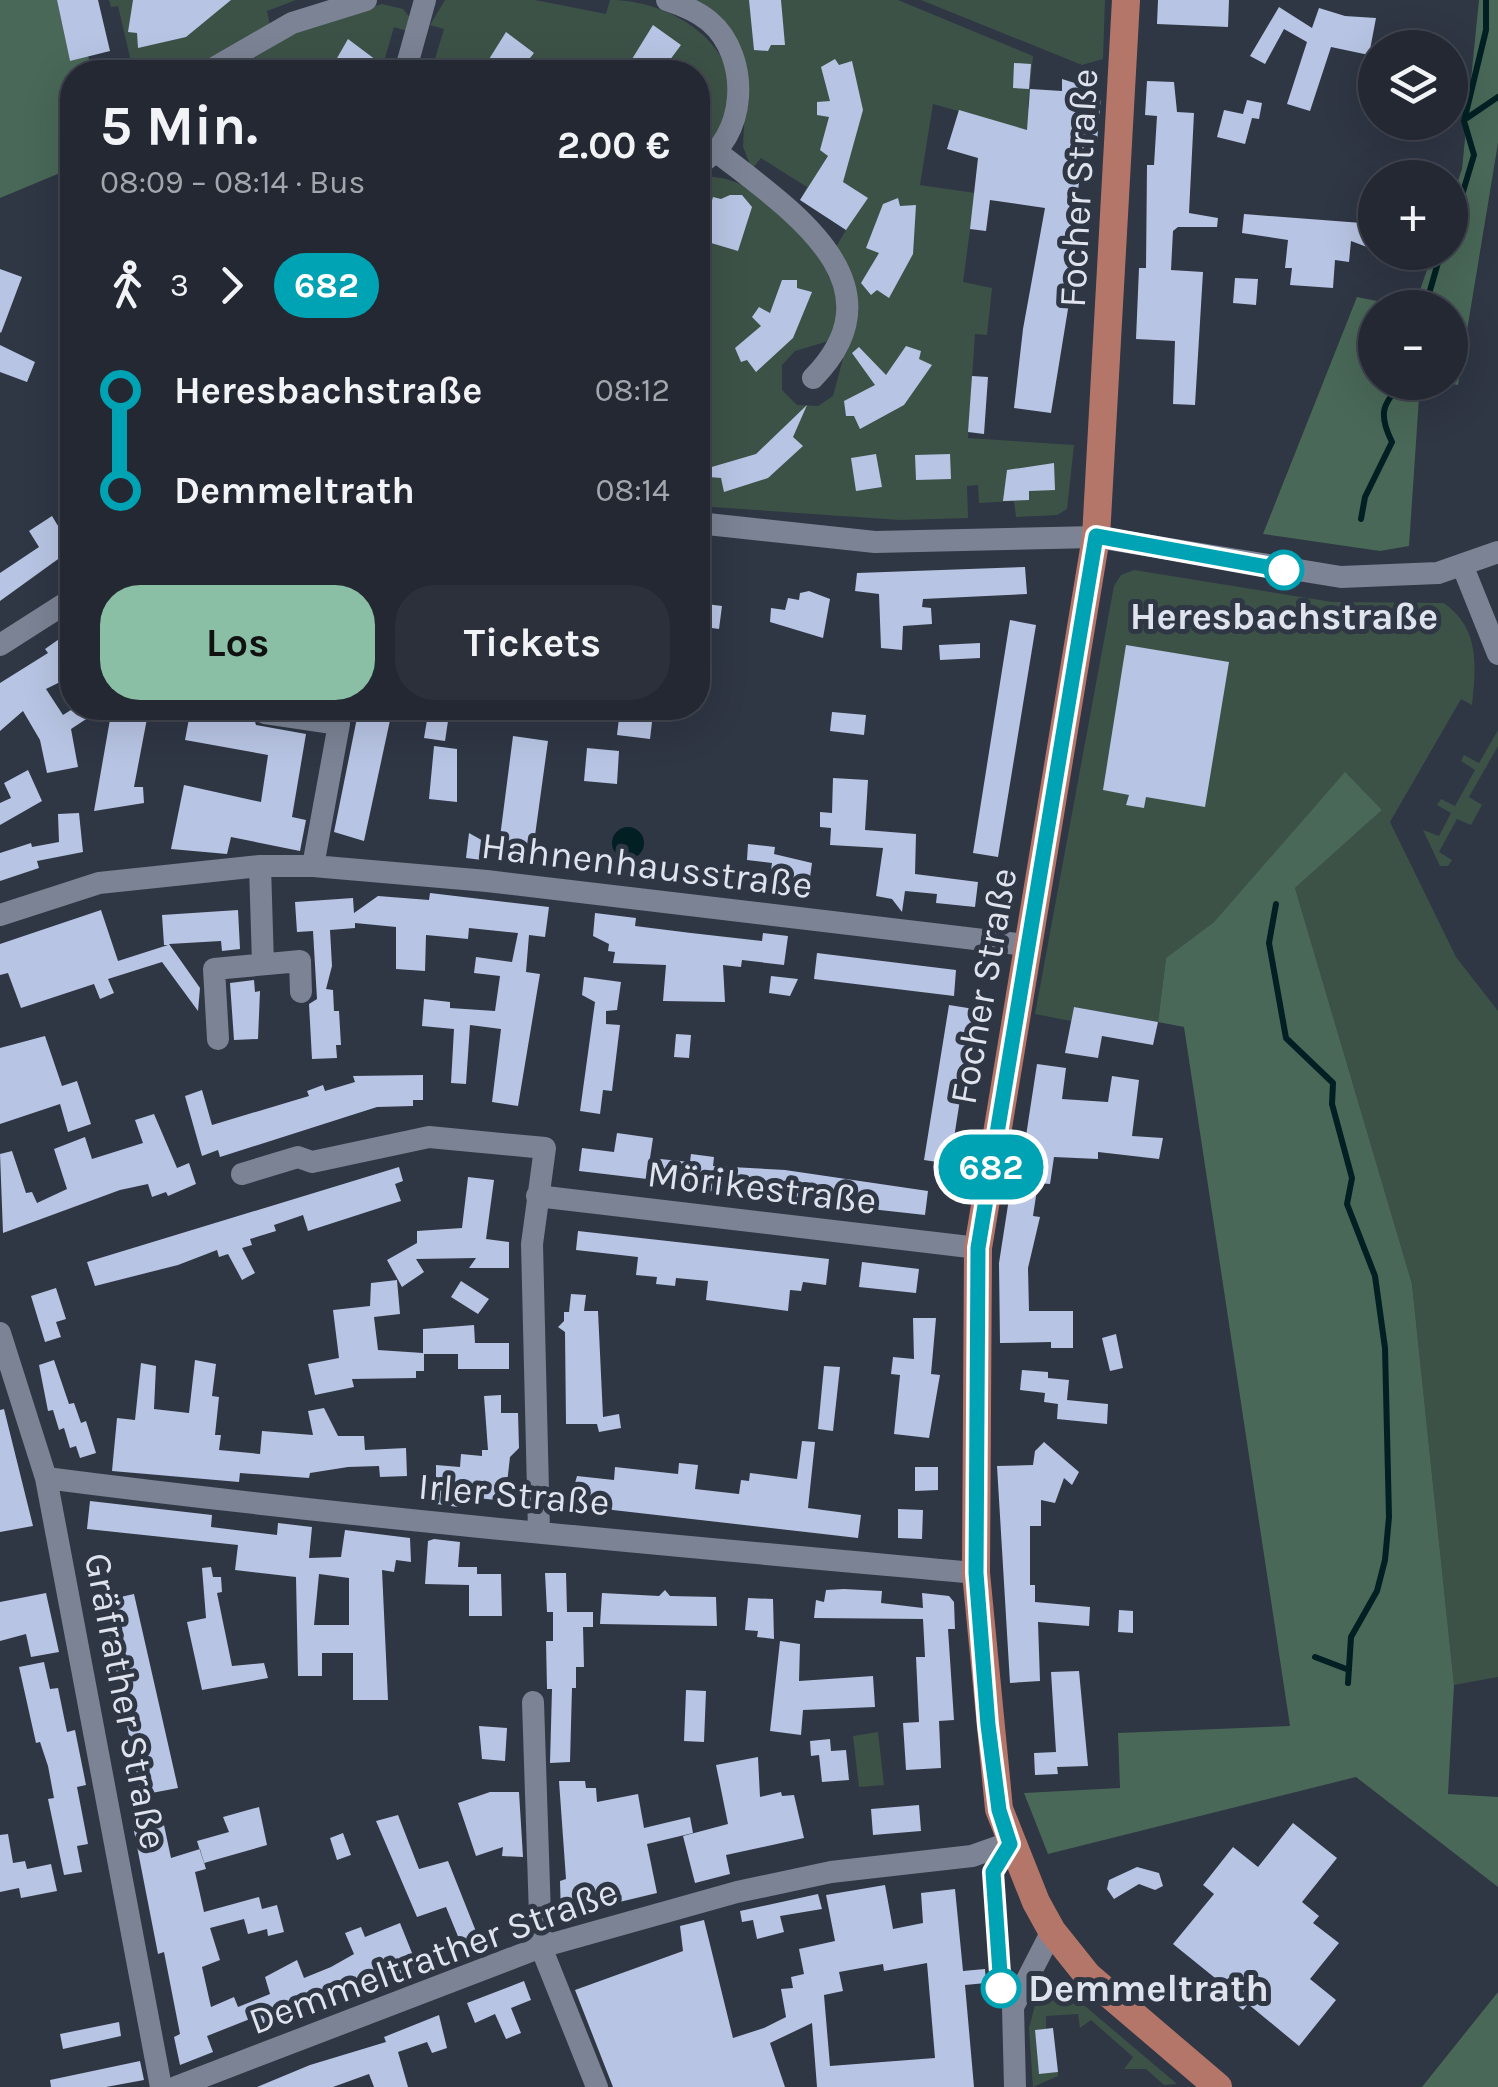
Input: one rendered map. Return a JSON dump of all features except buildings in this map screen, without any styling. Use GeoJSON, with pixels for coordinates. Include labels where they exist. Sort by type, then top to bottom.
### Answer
{"type":"FeatureCollection","features":[{"type":"Feature","properties":{"kind":"main road","name":"Focher Straße"},"geometry":{"type":"LineString","coordinates":[[1126,0],[1096,536],[978,1248],[976,1573],[988,1725],[999,1810],[1010,1844],[1052,1931],[1088,1976],[1218,2087]]}},
{"type":"Feature","properties":{"kind":"street"},"geometry":{"type":"LineString","coordinates":[[228,60],[292,22],[366,0]]}},
{"type":"Feature","properties":{"kind":"street"},"geometry":{"type":"LineString","coordinates":[[408,60],[425,0]]}},
{"type":"Feature","properties":{"kind":"street"},"geometry":{"type":"LineString","coordinates":[[667,0],[710,22],[726,42],[735,65],[736,106],[728,137],[710,156]]}},
{"type":"Feature","properties":{"kind":"street"},"geometry":{"type":"LineString","coordinates":[[710,159],[807,224],[836,267],[846,297],[846,334],[842,346],[813,378]]}},
{"type":"Feature","properties":{"kind":"street"},"geometry":{"type":"LineString","coordinates":[[710,525],[875,542],[1096,536],[1341,577],[1384,579],[1464,567],[1498,552]]}},
{"type":"Feature","properties":{"kind":"street"},"geometry":{"type":"LineString","coordinates":[[1464,567],[1498,654]]}},
{"type":"Feature","properties":{"kind":"street"},"geometry":{"type":"LineString","coordinates":[[0,645],[60,607]]}},
{"type":"Feature","properties":{"kind":"street"},"geometry":{"type":"LineString","coordinates":[[312,720],[339,724],[313,866]]}},
{"type":"Feature","properties":{"kind":"street"},"geometry":{"type":"LineString","coordinates":[[260,866],[264,964]]}},
{"type":"Feature","properties":{"kind":"street","name":"Hahnenhausstraße"},"geometry":{"type":"LineString","coordinates":[[0,914],[99,882],[260,866],[313,866],[486,881],[1026,945]]}},
{"type":"Feature","properties":{"kind":"street"},"geometry":{"type":"LineString","coordinates":[[218,1039],[214,969],[300,961],[302,992]]}},
{"type":"Feature","properties":{"kind":"street"},"geometry":{"type":"LineString","coordinates":[[242,1174],[298,1157],[312,1162],[429,1137],[546,1148],[532,1244],[539,1532]]}},
{"type":"Feature","properties":{"kind":"street","name":"Mörikestraße"},"geometry":{"type":"LineString","coordinates":[[538,1196],[978,1248]]}},
{"type":"Feature","properties":{"kind":"street","name":"Gräfrather Straße"},"geometry":{"type":"LineString","coordinates":[[0,1332],[46,1478],[161,2087]]}},
{"type":"Feature","properties":{"kind":"street","name":"Irler Straße"},"geometry":{"type":"LineString","coordinates":[[46,1478],[817,1562],[976,1573]]}},
{"type":"Feature","properties":{"kind":"street"},"geometry":{"type":"LineString","coordinates":[[533,1702],[541,1946],[598,2087]]}},
{"type":"Feature","properties":{"kind":"street","name":"Demmeltrather Straße"},"geometry":{"type":"LineString","coordinates":[[176,2087],[541,1946],[737,1892],[831,1872],[972,1856],[1010,1844]]}},
{"type":"Feature","properties":{"kind":"street"},"geometry":{"type":"LineString","coordinates":[[1015,2087],[1013,2007],[1052,1931]]}},
{"type":"Feature","properties":{"kind":"shaded area"},"geometry":{"type":"Polygon","coordinates":[[[0,0],[57,0],[70,60],[60,60],[60,173],[0,198],[0,0]]]}},
{"type":"Feature","properties":{"kind":"shaded area"},"geometry":{"type":"Polygon","coordinates":[[[109,0],[296,0],[267,11],[270,25],[209,60],[131,60],[118,6],[111,7],[109,0]]]}},
{"type":"Feature","properties":{"kind":"shaded area"},"geometry":{"type":"Polygon","coordinates":[[[445,0],[535,0],[606,14],[610,0],[641,4],[671,14],[696,29],[716,49],[728,73],[730,98],[721,125],[710,138],[710,60],[435,60],[444,29],[430,25],[445,0]]]}},
{"type":"Feature","properties":{"kind":"shaded area"},"geometry":{"type":"Polygon","coordinates":[[[694,0],[898,0],[1033,56],[1028,106],[1038,133],[933,104],[920,185],[975,193],[963,282],[992,288],[987,335],[975,334],[968,438],[1074,445],[1067,509],[1057,515],[1016,517],[1014,501],[979,503],[978,485],[967,486],[968,518],[900,520],[710,507],[710,178],[742,185],[764,198],[804,237],[831,281],[838,312],[832,340],[795,351],[782,365],[782,390],[797,405],[818,406],[833,396],[856,310],[836,247],[846,230],[800,200],[807,187],[761,158],[752,169],[743,147],[746,81],[694,0]]]}},
{"type":"Feature","properties":{"kind":"shaded area"},"geometry":{"type":"Polygon","coordinates":[[[921,0],[1105,0],[1103,59],[1082,65],[921,0]]]}},
{"type":"Feature","properties":{"kind":"shaded area"},"geometry":{"type":"Polygon","coordinates":[[[1479,0],[1498,0],[1498,143],[1468,324],[1468,290],[1420,290],[1427,270],[1468,270],[1468,160],[1463,160],[1468,140],[1479,0]]]}},
{"type":"Feature","properties":{"kind":"shaded area"},"geometry":{"type":"Polygon","coordinates":[[[382,4],[403,9],[411,19],[407,31],[394,27],[384,60],[251,60],[306,26],[382,4]]]}},
{"type":"Feature","properties":{"kind":"shaded area"},"geometry":{"type":"Polygon","coordinates":[[[1358,297],[1358,400],[1419,400],[1409,546],[1380,551],[1263,534],[1358,297]]]}},
{"type":"Feature","properties":{"kind":"shaded area"},"geometry":{"type":"Polygon","coordinates":[[[1134,570],[1332,602],[1444,603],[1456,613],[1470,636],[1474,662],[1472,705],[1461,699],[1390,822],[1456,957],[1498,1011],[1498,1677],[1454,1685],[1412,1284],[1295,888],[1382,810],[1345,773],[1214,922],[1166,958],[1158,1022],[1074,1007],[1071,1021],[1035,1014],[1114,586],[1121,575],[1134,570]]]}},
{"type":"Feature","properties":{"kind":"shaded area"},"geometry":{"type":"Polygon","coordinates":[[[1498,730],[1498,746],[1469,797],[1482,805],[1471,825],[1457,819],[1439,852],[1452,860],[1448,866],[1440,866],[1423,830],[1439,836],[1451,813],[1437,805],[1441,799],[1455,806],[1475,770],[1461,761],[1464,755],[1479,763],[1498,730]]]}},
{"type":"Feature","properties":{"kind":"shaded area"},"geometry":{"type":"Polygon","coordinates":[[[1345,772],[1382,810],[1295,888],[1412,1284],[1454,1685],[1448,1794],[1498,1797],[1498,1887],[1356,1777],[1048,1854],[1024,1793],[1120,1788],[1118,1733],[1290,1726],[1184,1027],[1158,1022],[1166,958],[1214,922],[1345,772]]]}},
{"type":"Feature","properties":{"kind":"shaded area"},"geometry":{"type":"Polygon","coordinates":[[[628,827],[639,832],[644,843],[639,854],[628,859],[617,854],[612,843],[617,832],[628,827]]]}},
{"type":"Feature","properties":{"kind":"shaded area"},"geometry":{"type":"Polygon","coordinates":[[[878,1732],[884,1785],[859,1787],[853,1736],[878,1732]]]}},
{"type":"Feature","properties":{"kind":"shaded area"},"geometry":{"type":"Polygon","coordinates":[[[1062,1992],[1079,2001],[1177,2084],[1164,2085],[1146,2069],[1124,2069],[1133,2057],[1091,2020],[1080,2028],[1078,2014],[1046,2016],[1046,2029],[1035,2030],[1039,2073],[1058,2072],[1058,2076],[1033,2087],[1029,2028],[1035,2005],[1046,1993],[1062,1992]]]}},
{"type":"Feature","properties":{"kind":"shaded area"},"geometry":{"type":"Polygon","coordinates":[[[1498,1992],[1498,2087],[1422,2087],[1498,1992]]]}},
{"type":"Feature","properties":{"kind":"waterway"},"geometry":{"type":"LineString","coordinates":[[1468,175],[1474,155],[1464,121],[1486,30],[1486,0]]}},
{"type":"Feature","properties":{"kind":"waterway"},"geometry":{"type":"LineString","coordinates":[[1468,117],[1498,97]]}},
{"type":"Feature","properties":{"kind":"waterway"},"geometry":{"type":"LineString","coordinates":[[1430,290],[1436,270]]}},
{"type":"Feature","properties":{"kind":"waterway"},"geometry":{"type":"LineString","coordinates":[[1361,519],[1365,497],[1392,442],[1384,417],[1389,400]]}},
{"type":"Feature","properties":{"kind":"waterway"},"geometry":{"type":"LineString","coordinates":[[1276,904],[1269,943],[1286,1038],[1333,1083],[1332,1104],[1352,1178],[1347,1204],[1375,1276],[1385,1348],[1389,1517],[1385,1560],[1377,1591],[1351,1637],[1348,1683]]}},
{"type":"Feature","properties":{"kind":"waterway"},"geometry":{"type":"LineString","coordinates":[[1315,1657],[1349,1670]]}},
{"type":"Feature","properties":{"kind":"bus line","name":"682"},"geometry":{"type":"LineString","coordinates":[[1001,1988],[993,1872],[1010,1844],[999,1810],[988,1725],[976,1573],[978,1248],[1096,536],[1284,570]]}},
{"type":"Feature","properties":{"kind":"place","name":"Heresbachstraße"},"geometry":{"type":"Point","coordinates":[1284,570]}},
{"type":"Feature","properties":{"kind":"place","name":"Demmeltrath"},"geometry":{"type":"Point","coordinates":[1001,1988]}}]}
